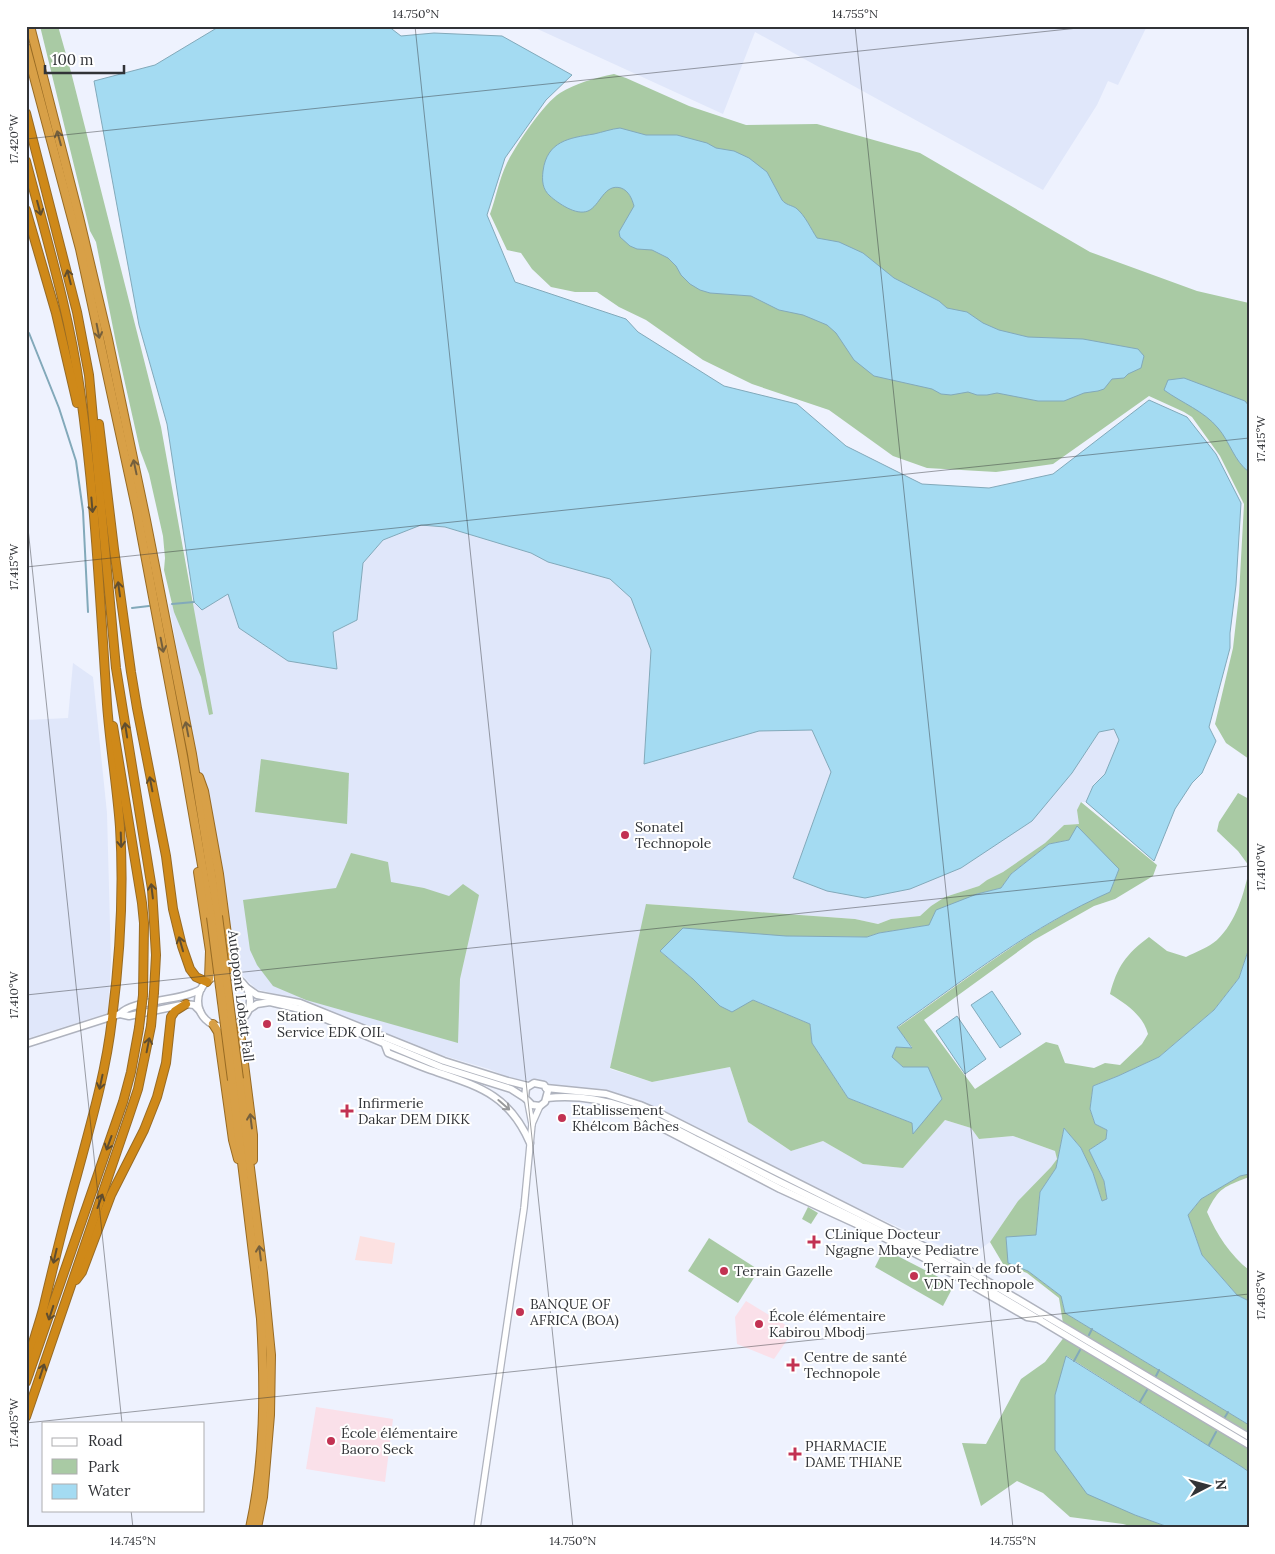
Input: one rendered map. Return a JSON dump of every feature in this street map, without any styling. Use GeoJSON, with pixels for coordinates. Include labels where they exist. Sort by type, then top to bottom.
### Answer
{"type":"FeatureCollection","features":[{"type":"Feature","properties":{"kind":"highway"},"geometry":{"type":"LineString","coordinates":[[30,26],[108,338],[146,520],[192,754],[214,916]]}},
{"type":"Feature","properties":{"kind":"highway"},"geometry":{"type":"LineString","coordinates":[[26,47],[80,249],[150,575],[214,916]]}},
{"type":"Feature","properties":{"kind":"highway"},"geometry":{"type":"LineString","coordinates":[[26,113],[77,312],[99,424],[114,549],[137,708],[166,856],[173,909],[190,969],[196,977],[208,981],[210,951],[186,796],[183,756]]}},
{"type":"Feature","properties":{"kind":"highway"},"geometry":{"type":"LineString","coordinates":[[26,161],[59,286],[72,346],[87,445],[110,740],[120,824],[121,860],[116,1016],[100,1089],[57,1249],[43,1311],[30,1354],[29,1373]]}},
{"type":"Feature","properties":{"kind":"highway"},"geometry":{"type":"LineString","coordinates":[[26,210],[56,313],[87,445]]}},
{"type":"Feature","properties":{"kind":"highway"},"geometry":{"type":"LineString","coordinates":[[26,1417],[138,1089],[151,1026],[154,992],[156,947],[152,889],[116,668],[92,394]]}},
{"type":"Feature","properties":{"kind":"highway"},"geometry":{"type":"LineString","coordinates":[[26,1382],[123,1102],[131,1072],[143,994],[144,924],[141,891],[105,670]]}},
{"type":"Feature","properties":{"kind":"highway"},"geometry":{"type":"LineString","coordinates":[[192,754],[204,791],[231,964],[237,978]]}},
{"type":"Feature","properties":{"kind":"highway","name":"Autopont Lobatt Fall"},"geometry":{"type":"LineString","coordinates":[[214,916],[249,1187]]}},
{"type":"Feature","properties":{"kind":"highway"},"geometry":{"type":"LineString","coordinates":[[72,1285],[82,1272],[111,1195],[147,1124],[162,1079],[170,1022],[175,1011],[186,1004]]}},
{"type":"Feature","properties":{"kind":"highway"},"geometry":{"type":"LineString","coordinates":[[242,1019],[240,1032],[253,1135],[249,1187],[263,1353],[261,1439],[258,1476],[250,1528]]}},
{"type":"Feature","properties":{"kind":"highway"},"geometry":{"type":"LineString","coordinates":[[213,1024],[218,1032],[233,1140],[249,1187],[269,1328],[270,1415],[263,1497],[257,1528]]}},
{"type":"Feature","properties":{"kind":"main road"},"geometry":{"type":"LineString","coordinates":[[26,1044],[116,1016],[130,1008],[185,996],[201,989],[208,981],[219,975],[231,976],[237,978],[257,995],[300,1003],[444,1061],[528,1086],[538,1083],[546,1088],[591,1092],[640,1105],[664,1115],[955,1262],[1249,1437]]}},
{"type":"Feature","properties":{"kind":"main road"},"geometry":{"type":"LineString","coordinates":[[247,988],[249,995],[248,1010]]}},
{"type":"Feature","properties":{"kind":"main road"},"geometry":{"type":"LineString","coordinates":[[201,989],[199,1001],[202,1014]]}},
{"type":"Feature","properties":{"kind":"main road"},"geometry":{"type":"LineString","coordinates":[[116,1016],[129,1016],[186,1004],[194,1005],[213,1024],[230,1026],[237,1024],[248,1010],[257,1004],[276,1003],[306,1011],[385,1045],[516,1092],[535,1106],[540,1106],[548,1098],[574,1096],[596,1099],[638,1110],[779,1182],[951,1266],[1249,1445]]}},
{"type":"Feature","properties":{"kind":"main road"},"geometry":{"type":"LineString","coordinates":[[385,1045],[388,1053],[411,1063],[480,1087],[499,1089],[503,1087]]}},
{"type":"Feature","properties":{"kind":"main road"},"geometry":{"type":"LineString","coordinates":[[527,1100],[525,1092],[528,1086]]}},
{"type":"Feature","properties":{"kind":"main road"},"geometry":{"type":"LineString","coordinates":[[480,1087],[507,1107],[520,1124],[530,1143]]}},
{"type":"Feature","properties":{"kind":"main road"},"geometry":{"type":"LineString","coordinates":[[546,1088],[548,1098]]}},
{"type":"Feature","properties":{"kind":"main road"},"geometry":{"type":"LineString","coordinates":[[638,1110],[643,1118],[796,1196],[930,1261],[1027,1317],[1040,1318]]}},
{"type":"Feature","properties":{"kind":"main road"},"geometry":{"type":"LineString","coordinates":[[779,1182],[796,1196]]}},
{"type":"Feature","properties":{"kind":"street"},"geometry":{"type":"LineString","coordinates":[[477,1528],[524,1208],[532,1124],[527,1100]]}},
{"type":"Feature","properties":{"kind":"street"},"geometry":{"type":"LineString","coordinates":[[532,1124],[540,1106]]}},
{"type":"Feature","properties":{"kind":"shaded area"},"geometry":{"type":"Polygon","coordinates":[[[531,26],[1147,26],[1118,85],[1108,81],[1097,105],[1043,190],[755,32],[723,114],[531,26]]]}},
{"type":"Feature","properties":{"kind":"shaded area"},"geometry":{"type":"Polygon","coordinates":[[[421,525],[444,527],[531,553],[548,562],[610,579],[631,598],[651,650],[644,763],[759,731],[812,729],[831,772],[793,878],[910,889],[961,868],[1032,821],[1072,773],[1099,732],[1114,729],[1119,740],[1105,774],[1093,785],[1086,802],[1081,802],[1079,824],[1064,825],[1045,843],[1003,872],[979,886],[945,897],[920,916],[891,919],[878,924],[855,919],[647,904],[610,1069],[652,1082],[730,1067],[748,1122],[791,1151],[823,1141],[863,1164],[903,1168],[945,1120],[971,1128],[979,1139],[1013,1136],[1055,1151],[1057,1159],[1018,1201],[990,1242],[968,1258],[847,1204],[705,1131],[634,1099],[603,1091],[559,1087],[541,1081],[515,1080],[489,1069],[431,1052],[294,999],[256,989],[239,972],[231,959],[227,944],[169,604],[194,602],[202,610],[228,594],[239,628],[288,661],[337,669],[333,632],[357,620],[363,563],[383,540],[421,525]]]}},
{"type":"Feature","properties":{"kind":"shaded area"},"geometry":{"type":"Polygon","coordinates":[[[73,663],[93,677],[107,813],[111,963],[108,1013],[26,1039],[26,720],[68,718],[73,663]]]}},
{"type":"Feature","properties":{"kind":"shaded area"},"geometry":{"type":"Polygon","coordinates":[[[360,1236],[395,1243],[392,1264],[355,1260],[360,1236]]]}},
{"type":"Feature","properties":{"kind":"shaded area","name":"École élémentaire Kabirou Mbodj"},"geometry":{"type":"Polygon","coordinates":[[[746,1301],[794,1330],[774,1359],[737,1344],[735,1317],[746,1301]]]}},
{"type":"Feature","properties":{"kind":"shaded area"},"geometry":{"type":"Polygon","coordinates":[[[316,1407],[393,1419],[385,1482],[306,1469],[316,1407]]]}},
{"type":"Feature","properties":{"kind":"green space"},"geometry":{"type":"Polygon","coordinates":[[[40,26],[58,26],[161,427],[213,714],[209,715],[201,677],[174,612],[164,570],[163,536],[149,474],[140,450],[96,242],[90,231],[40,26]]]}},
{"type":"Feature","properties":{"kind":"green space"},"geometry":{"type":"Polygon","coordinates":[[[614,74],[689,106],[746,125],[817,124],[920,153],[1090,252],[1197,291],[1249,303],[1249,759],[1226,743],[1215,724],[1233,648],[1239,595],[1244,504],[1220,456],[1192,417],[1149,396],[1053,464],[996,472],[927,468],[893,456],[829,410],[752,384],[703,360],[646,320],[619,307],[597,292],[575,292],[551,287],[532,269],[521,253],[507,250],[490,214],[504,169],[511,155],[530,125],[553,98],[573,86],[614,74]]]}},
{"type":"Feature","properties":{"kind":"green space"},"geometry":{"type":"Polygon","coordinates":[[[261,759],[349,773],[347,824],[255,812],[261,759]]]}},
{"type":"Feature","properties":{"kind":"green space"},"geometry":{"type":"Polygon","coordinates":[[[1238,793],[1249,799],[1249,866],[1238,851],[1217,831],[1219,822],[1238,793]]]}},
{"type":"Feature","properties":{"kind":"green space"},"geometry":{"type":"Polygon","coordinates":[[[1081,802],[1157,865],[1153,876],[1115,899],[1094,906],[1034,940],[924,1020],[975,1089],[1046,1042],[1058,1045],[1065,1063],[1094,1068],[1105,1063],[1120,1065],[1142,1044],[1148,1034],[1146,1027],[1138,1016],[1128,1006],[1110,994],[1119,969],[1128,955],[1149,937],[1167,951],[1186,957],[1214,943],[1224,933],[1234,916],[1245,889],[1249,870],[1249,948],[1239,978],[1214,1010],[1159,1057],[1093,1086],[1090,1109],[1095,1124],[1107,1130],[1106,1139],[1089,1150],[1104,1181],[1107,1199],[1102,1201],[1093,1173],[1081,1148],[1064,1128],[1056,1168],[1040,1192],[1036,1235],[1006,1238],[1009,1263],[1028,1271],[1061,1296],[1065,1313],[1249,1425],[1249,1472],[1067,1356],[1135,1515],[1171,1528],[1137,1528],[1123,1524],[1070,1517],[1043,1493],[1017,1481],[981,1506],[962,1443],[986,1444],[1021,1379],[1045,1362],[1065,1336],[1059,1298],[1027,1273],[1003,1264],[990,1242],[1018,1201],[1057,1159],[1055,1151],[1013,1136],[979,1139],[971,1128],[945,1120],[903,1168],[863,1164],[823,1141],[791,1151],[748,1122],[730,1067],[652,1082],[610,1068],[646,904],[855,919],[878,924],[891,919],[920,916],[945,897],[979,886],[1003,872],[1045,843],[1064,825],[1079,824],[1077,810],[1081,802]],[[1069,840],[1049,844],[1011,874],[1001,888],[977,894],[930,925],[879,933],[867,937],[786,936],[661,952],[693,979],[753,1000],[810,1024],[812,1043],[848,1098],[912,1123],[913,1133],[942,1098],[891,1057],[896,1047],[912,1047],[897,1028],[1027,937],[1109,892],[1069,840]]]}},
{"type":"Feature","properties":{"kind":"green space"},"geometry":{"type":"Polygon","coordinates":[[[351,853],[388,862],[391,882],[424,888],[449,896],[463,884],[479,895],[460,979],[458,1043],[306,1000],[273,986],[257,965],[250,950],[243,900],[336,888],[351,853]]]}},
{"type":"Feature","properties":{"kind":"green space"},"geometry":{"type":"Polygon","coordinates":[[[1249,1174],[1249,1177],[1223,1189],[1215,1197],[1207,1212],[1225,1244],[1249,1270],[1249,1301],[1237,1295],[1202,1255],[1188,1215],[1201,1199],[1240,1176],[1249,1174]]]}},
{"type":"Feature","properties":{"kind":"green space"},"geometry":{"type":"Polygon","coordinates":[[[808,1207],[818,1213],[811,1224],[802,1219],[808,1207]]]}},
{"type":"Feature","properties":{"kind":"green space","name":"Terrain Gazelle"},"geometry":{"type":"Polygon","coordinates":[[[709,1238],[759,1270],[738,1303],[688,1271],[709,1238]]]}},
{"type":"Feature","properties":{"kind":"green space","name":"Terrain de foot VDN Technopole"},"geometry":{"type":"Polygon","coordinates":[[[884,1249],[954,1285],[943,1306],[875,1267],[884,1249]]]}},
{"type":"Feature","properties":{"kind":"water"},"geometry":{"type":"Polygon","coordinates":[[[220,26],[388,26],[401,36],[434,33],[502,36],[572,75],[546,100],[505,158],[487,215],[515,282],[626,319],[638,332],[724,386],[797,404],[846,446],[922,484],[989,488],[1053,474],[1149,400],[1187,417],[1216,454],[1241,503],[1236,585],[1230,648],[1209,727],[1216,741],[1202,773],[1192,783],[1175,809],[1154,861],[1086,802],[1093,786],[1105,774],[1119,740],[1114,729],[1099,732],[1072,773],[1032,821],[961,868],[910,889],[865,898],[827,891],[793,878],[831,772],[812,730],[759,731],[644,764],[651,650],[631,598],[610,579],[548,562],[531,553],[445,527],[421,525],[383,540],[363,563],[357,620],[333,632],[337,669],[288,661],[239,628],[228,594],[202,610],[194,602],[167,424],[139,325],[94,81],[155,65],[220,26]]]}},
{"type":"Feature","properties":{"kind":"water"},"geometry":{"type":"Polygon","coordinates":[[[620,128],[646,135],[677,135],[707,143],[716,148],[734,151],[749,158],[767,172],[782,200],[799,211],[817,238],[839,242],[863,253],[894,278],[939,301],[947,308],[967,312],[983,323],[999,330],[1028,337],[1083,339],[1138,349],[1144,356],[1141,368],[1124,378],[1112,379],[1104,389],[1084,393],[1064,401],[1038,401],[997,393],[987,395],[977,395],[968,392],[951,395],[941,394],[932,389],[874,376],[854,360],[836,333],[827,325],[803,315],[779,310],[751,296],[710,293],[700,290],[681,275],[668,258],[652,250],[637,249],[630,246],[620,237],[619,232],[634,206],[630,196],[624,189],[615,187],[610,189],[592,208],[583,212],[568,208],[547,193],[543,184],[543,171],[545,161],[554,147],[576,137],[620,128]]]}},
{"type":"Feature","properties":{"kind":"water"},"geometry":{"type":"Polygon","coordinates":[[[1184,378],[1245,401],[1249,406],[1249,472],[1244,468],[1222,433],[1212,422],[1200,412],[1164,390],[1168,380],[1184,378]]]}},
{"type":"Feature","properties":{"kind":"water"},"geometry":{"type":"Polygon","coordinates":[[[1077,826],[1119,869],[1110,892],[1054,920],[1027,937],[897,1027],[912,1048],[896,1047],[892,1057],[903,1067],[928,1067],[942,1099],[913,1134],[912,1123],[848,1098],[812,1043],[810,1024],[753,1000],[732,1012],[720,1006],[693,979],[660,951],[683,928],[786,936],[867,937],[879,933],[929,925],[936,910],[977,894],[1001,888],[1011,874],[1049,844],[1069,840],[1077,826]]]}},
{"type":"Feature","properties":{"kind":"water"},"geometry":{"type":"Polygon","coordinates":[[[1249,948],[1249,1174],[1240,1176],[1201,1199],[1188,1215],[1202,1255],[1237,1295],[1249,1301],[1249,1425],[1065,1313],[1061,1296],[1028,1271],[1008,1263],[1006,1237],[1036,1235],[1040,1192],[1056,1168],[1064,1128],[1081,1148],[1093,1173],[1102,1201],[1107,1199],[1104,1181],[1089,1150],[1106,1139],[1107,1130],[1095,1124],[1090,1109],[1093,1086],[1159,1057],[1214,1010],[1239,978],[1249,948]]]}},
{"type":"Feature","properties":{"kind":"water"},"geometry":{"type":"Polygon","coordinates":[[[992,991],[1021,1034],[1000,1048],[971,1005],[992,991]]]}},
{"type":"Feature","properties":{"kind":"water"},"geometry":{"type":"Polygon","coordinates":[[[957,1016],[986,1059],[965,1074],[936,1031],[957,1016]]]}},
{"type":"Feature","properties":{"kind":"water"},"geometry":{"type":"Polygon","coordinates":[[[1066,1356],[1249,1472],[1249,1528],[1171,1528],[1087,1494],[1055,1450],[1055,1395],[1066,1356]]]}},
{"type":"Feature","properties":{"kind":"waterway"},"geometry":{"type":"LineString","coordinates":[[29,333],[59,408],[76,461],[83,511],[88,612]]}},
{"type":"Feature","properties":{"kind":"waterway"},"geometry":{"type":"LineString","coordinates":[[172,604],[194,602]]}},
{"type":"Feature","properties":{"kind":"waterway"},"geometry":{"type":"LineString","coordinates":[[132,608],[149,606]]}},
{"type":"Feature","properties":{"kind":"waterway"},"geometry":{"type":"LineString","coordinates":[[1089,1335],[1092,1329]]}},
{"type":"Feature","properties":{"kind":"waterway"},"geometry":{"type":"LineString","coordinates":[[1074,1361],[1080,1350]]}},
{"type":"Feature","properties":{"kind":"waterway"},"geometry":{"type":"LineString","coordinates":[[1156,1376],[1159,1370]]}},
{"type":"Feature","properties":{"kind":"waterway"},"geometry":{"type":"LineString","coordinates":[[1140,1402],[1147,1390]]}},
{"type":"Feature","properties":{"kind":"waterway"},"geometry":{"type":"LineString","coordinates":[[1225,1417],[1228,1412]]}},
{"type":"Feature","properties":{"kind":"waterway"},"geometry":{"type":"LineString","coordinates":[[1209,1445],[1216,1432]]}},
{"type":"Feature","properties":{"kind":"place","name":"Sonatel Technopole"},"geometry":{"type":"Point","coordinates":[625,835]}},
{"type":"Feature","properties":{"kind":"place","name":"Station Service EDK OIL"},"geometry":{"type":"Point","coordinates":[267,1024]}},
{"type":"Feature","properties":{"kind":"place","name":"Infirmerie Dakar DEM DIKK"},"geometry":{"type":"Point","coordinates":[347,1111]}},
{"type":"Feature","properties":{"kind":"place","name":"Etablissement Khélcom Bâches"},"geometry":{"type":"Point","coordinates":[562,1118]}},
{"type":"Feature","properties":{"kind":"place","name":"CLinique Docteur Ngagne Mbaye Pediatre"},"geometry":{"type":"Point","coordinates":[814,1242]}},
{"type":"Feature","properties":{"kind":"place","name":"Terrain Gazelle"},"geometry":{"type":"Point","coordinates":[724,1271]}},
{"type":"Feature","properties":{"kind":"place","name":"Terrain de foot VDN Technopole"},"geometry":{"type":"Point","coordinates":[914,1276]}},
{"type":"Feature","properties":{"kind":"place","name":"BANQUE OF AFRICA (BOA)"},"geometry":{"type":"Point","coordinates":[520,1312]}},
{"type":"Feature","properties":{"kind":"place","name":"École élémentaire Kabirou Mbodj"},"geometry":{"type":"Point","coordinates":[759,1324]}},
{"type":"Feature","properties":{"kind":"place","name":"Centre de santé Technopole"},"geometry":{"type":"Point","coordinates":[793,1365]}},
{"type":"Feature","properties":{"kind":"place","name":"École élémentaire Baoro Seck"},"geometry":{"type":"Point","coordinates":[331,1441]}},
{"type":"Feature","properties":{"kind":"place","name":"PHARMACIE DAME THIANE"},"geometry":{"type":"Point","coordinates":[795,1454]}}]}
